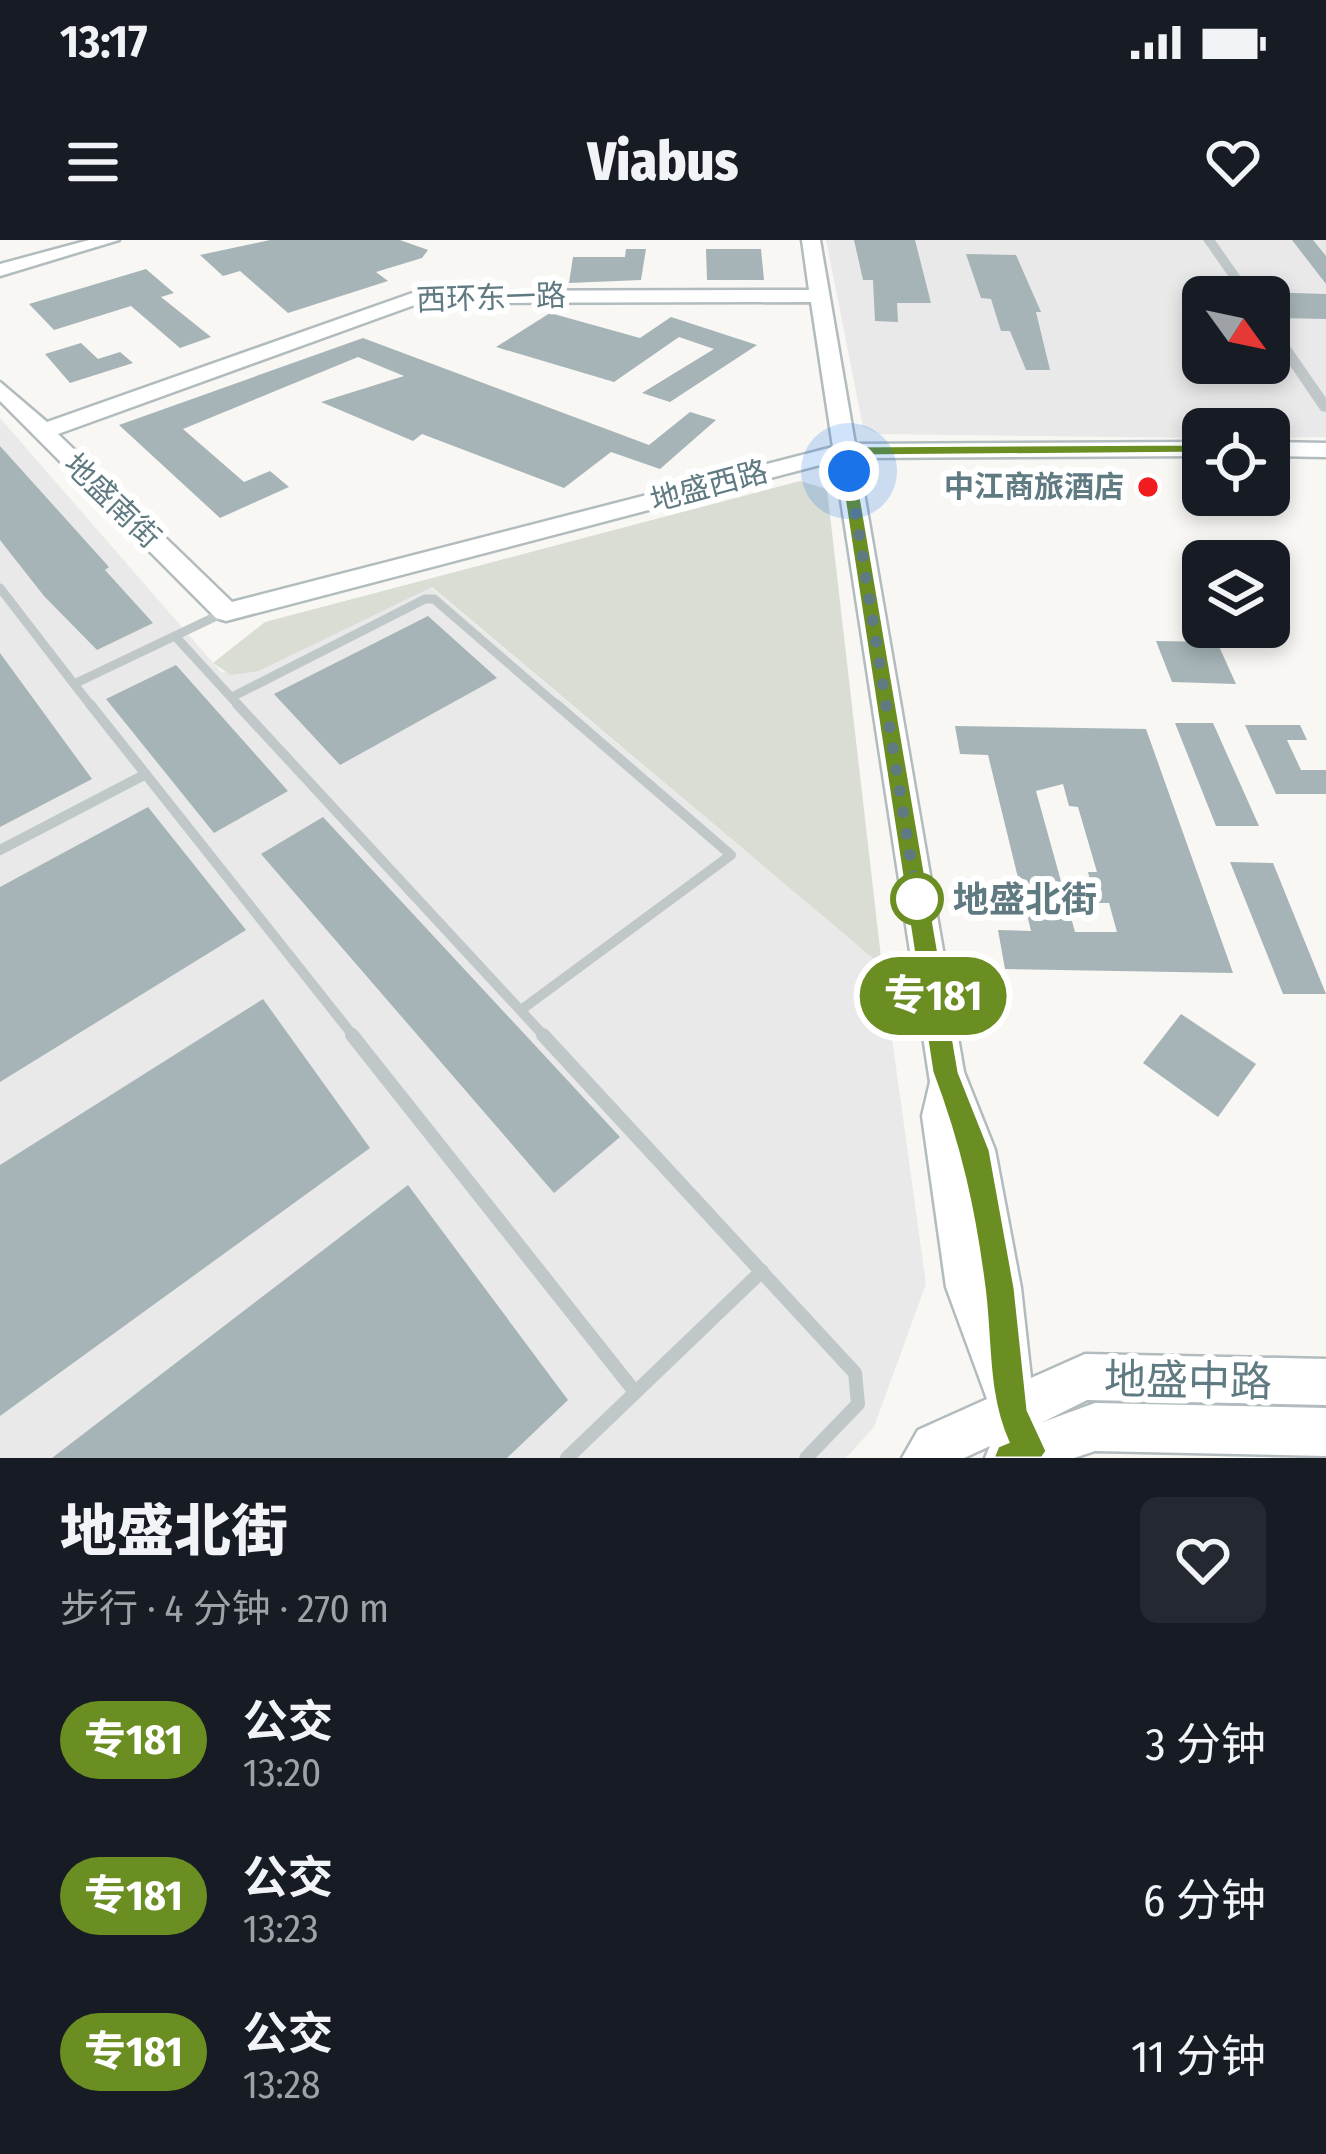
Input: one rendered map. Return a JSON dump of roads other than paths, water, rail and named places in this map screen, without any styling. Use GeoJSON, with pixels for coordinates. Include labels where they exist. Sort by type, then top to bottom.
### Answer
{"type":"FeatureCollection","features":[{"type":"Feature","properties":{"kind":"street"},"geometry":{"type":"LineString","coordinates":[[0,267],[88,240]]}},
{"type":"Feature","properties":{"kind":"street"},"geometry":{"type":"LineString","coordinates":[[0,267],[110,240]]}},
{"type":"Feature","properties":{"kind":"street"},"geometry":{"type":"LineString","coordinates":[[811,240],[945,1072],[942,1115],[968,1287],[1017,1440]]}},
{"type":"Feature","properties":{"kind":"street"},"geometry":{"type":"LineString","coordinates":[[1209,240],[1234,276]]}},
{"type":"Feature","properties":{"kind":"street","name":"西环东一路"},"geometry":{"type":"LineString","coordinates":[[41,432],[418,297],[820,296]]}},
{"type":"Feature","properties":{"kind":"street"},"geometry":{"type":"LineString","coordinates":[[1290,356],[1326,408]]}},
{"type":"Feature","properties":{"kind":"street","name":"地盛南街"},"geometry":{"type":"LineString","coordinates":[[0,388],[226,612]]}},
{"type":"Feature","properties":{"kind":"street","name":"地盛西路"},"geometry":{"type":"LineString","coordinates":[[226,612],[845,451],[1182,449]]}},
{"type":"Feature","properties":{"kind":"street"},"geometry":{"type":"LineString","coordinates":[[1290,449],[1326,450]]}},
{"type":"Feature","properties":{"kind":"street","name":"地盛中路"},"geometry":{"type":"LineString","coordinates":[[1017,1440],[1085,1377],[1326,1382]]}},
{"type":"Feature","properties":{"kind":"street","name":"地盛中路"},"geometry":{"type":"LineString","coordinates":[[926,1458],[935,1447],[1095,1427],[1326,1432]]}},
{"type":"Feature","properties":{"kind":"lane"},"geometry":{"type":"LineString","coordinates":[[0,588],[635,1392]]}},
{"type":"Feature","properties":{"kind":"lane"},"geometry":{"type":"LineString","coordinates":[[232,697],[425,599],[434,599],[731,855],[521,1010]]}},
{"type":"Feature","properties":{"kind":"lane"},"geometry":{"type":"LineString","coordinates":[[74,683],[226,612]]}},
{"type":"Feature","properties":{"kind":"lane"},"geometry":{"type":"LineString","coordinates":[[175,636],[854,1373],[858,1404],[806,1458]]}},
{"type":"Feature","properties":{"kind":"lane"},"geometry":{"type":"LineString","coordinates":[[0,850],[146,774]]}},
{"type":"Feature","properties":{"kind":"lane"},"geometry":{"type":"LineString","coordinates":[[567,1458],[762,1271]]}},
{"type":"Feature","properties":{"kind":"place","name":"中江商旅酒店"},"geometry":{"type":"Point","coordinates":[1148,487]}},
{"type":"Feature","properties":{"kind":"place","name":"地盛北街"},"geometry":{"type":"Point","coordinates":[917,899]}}]}
